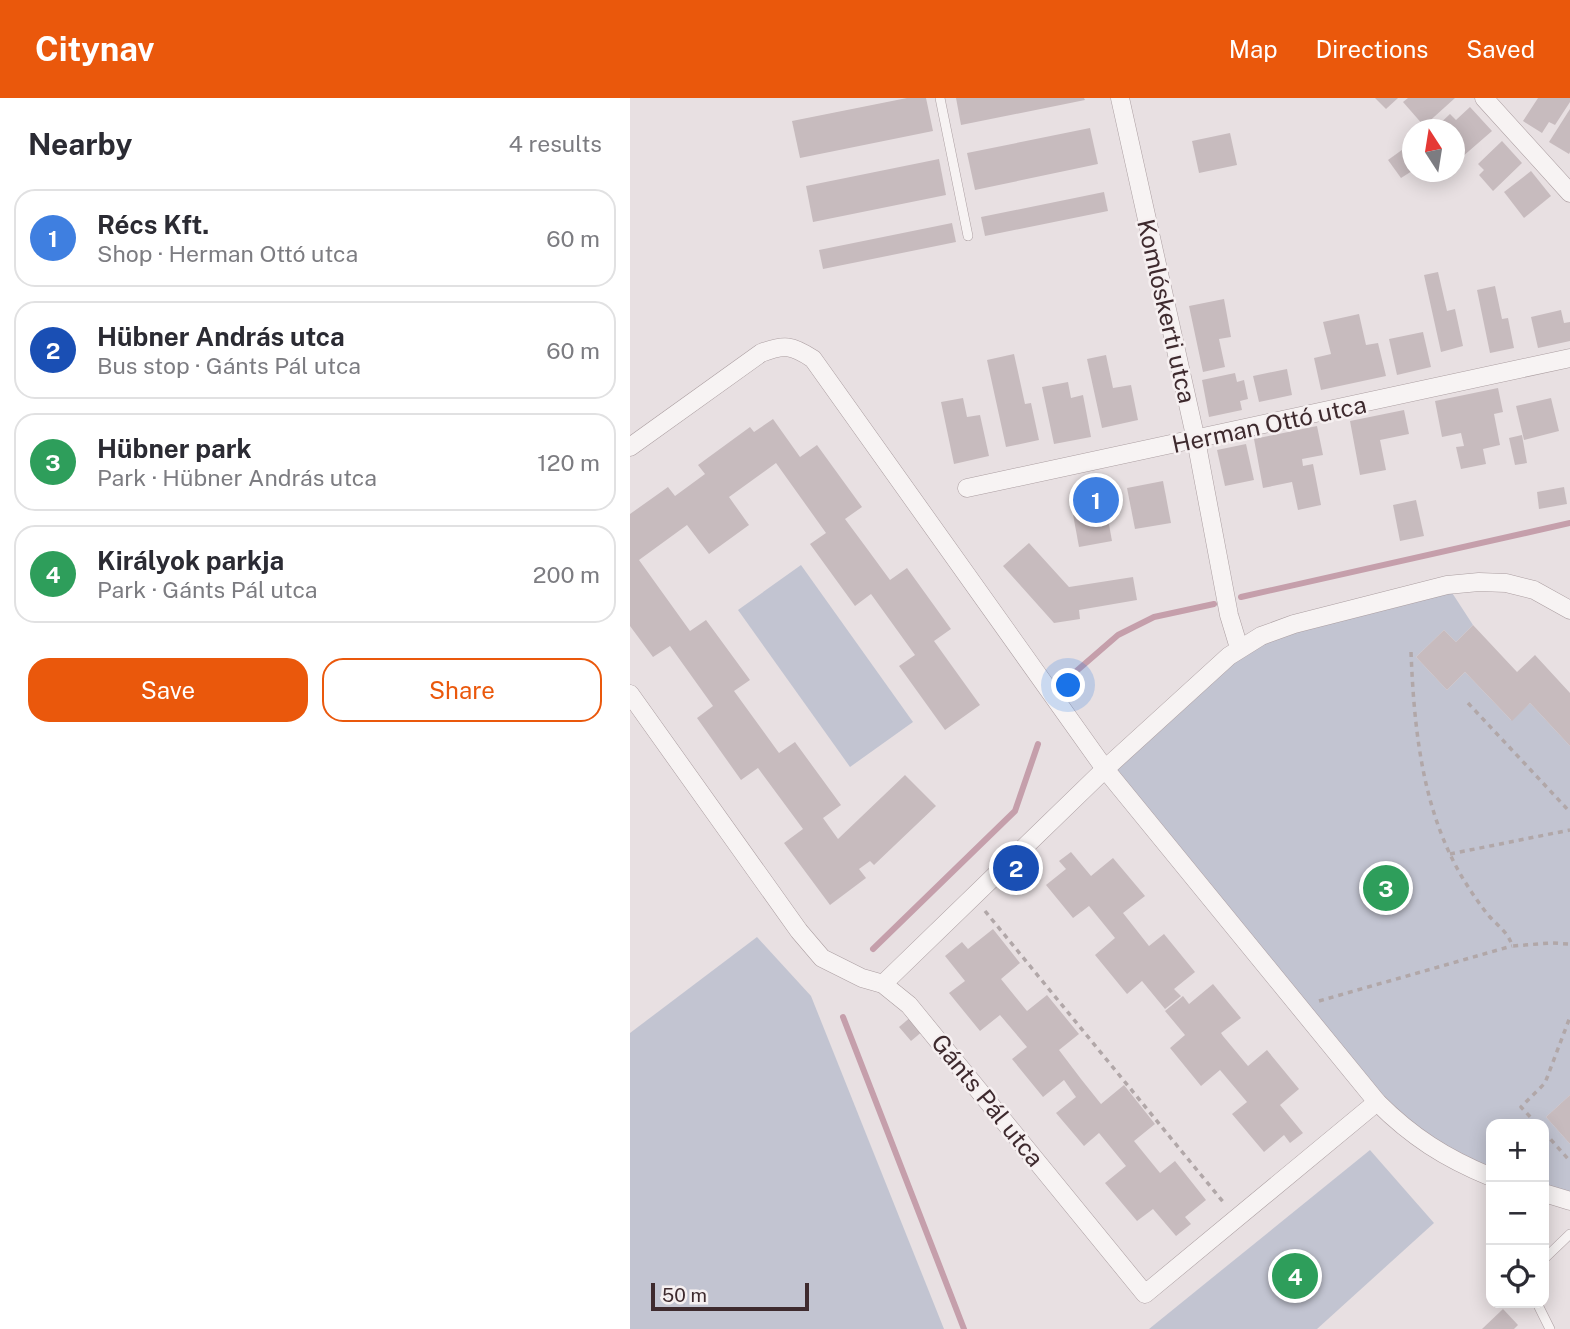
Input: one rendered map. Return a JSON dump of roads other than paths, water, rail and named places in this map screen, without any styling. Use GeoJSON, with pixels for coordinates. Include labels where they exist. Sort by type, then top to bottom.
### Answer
{"type":"FeatureCollection","features":[{"type":"Feature","properties":{"kind":"street","name":"Komlóskerti utca"},"geometry":{"type":"LineString","coordinates":[[1120,98],[1196,440],[1229,615],[1238,648]]}},
{"type":"Feature","properties":{"kind":"street"},"geometry":{"type":"LineString","coordinates":[[1484,98],[1570,193]]}},
{"type":"Feature","properties":{"kind":"street"},"geometry":{"type":"LineString","coordinates":[[630,447],[761,354],[780,345],[798,349],[813,359],[1105,769],[1377,1102],[1403,1128],[1430,1147],[1486,1175]]}},
{"type":"Feature","properties":{"kind":"street","name":"Herman Ottó utca"},"geometry":{"type":"LineString","coordinates":[[967,488],[1570,358]]}},
{"type":"Feature","properties":{"kind":"street"},"geometry":{"type":"LineString","coordinates":[[883,984],[1105,769],[1238,648],[1284,627],[1447,585],[1506,583],[1534,590],[1570,610]]}},
{"type":"Feature","properties":{"kind":"street","name":"Gánts Pál utca"},"geometry":{"type":"LineString","coordinates":[[630,694],[814,949],[822,958],[849,972],[883,984],[909,1005],[1145,1294],[1377,1102]]}},
{"type":"Feature","properties":{"kind":"street"},"geometry":{"type":"LineString","coordinates":[[1549,1195],[1570,1201]]}},
{"type":"Feature","properties":{"kind":"lane"},"geometry":{"type":"LineString","coordinates":[[940,98],[968,236]]}},
{"type":"Feature","properties":{"kind":"lane"},"geometry":{"type":"LineString","coordinates":[[1549,1254],[1570,1234]]}},
{"type":"Feature","properties":{"kind":"lane"},"geometry":{"type":"LineString","coordinates":[[1539,1308],[1550,1329]]}},
{"type":"Feature","properties":{"kind":"waterway"},"geometry":{"type":"LineString","coordinates":[[1241,597],[1570,523]]}},
{"type":"Feature","properties":{"kind":"waterway"},"geometry":{"type":"LineString","coordinates":[[1073,674],[1118,635],[1154,617],[1214,604]]}},
{"type":"Feature","properties":{"kind":"waterway"},"geometry":{"type":"LineString","coordinates":[[873,949],[1015,811],[1038,744]]}},
{"type":"Feature","properties":{"kind":"waterway"},"geometry":{"type":"LineString","coordinates":[[843,1017],[964,1329]]}},
{"type":"Feature","properties":{"kind":"place","name":"Récs Kft."},"geometry":{"type":"Point","coordinates":[1096,500]}},
{"type":"Feature","properties":{"kind":"place","name":"Hübner András utca"},"geometry":{"type":"Point","coordinates":[1016,868]}},
{"type":"Feature","properties":{"kind":"place","name":"Hübner park"},"geometry":{"type":"Point","coordinates":[1386,888]}},
{"type":"Feature","properties":{"kind":"place","name":"Királyok parkja"},"geometry":{"type":"Point","coordinates":[1295,1276]}}]}
